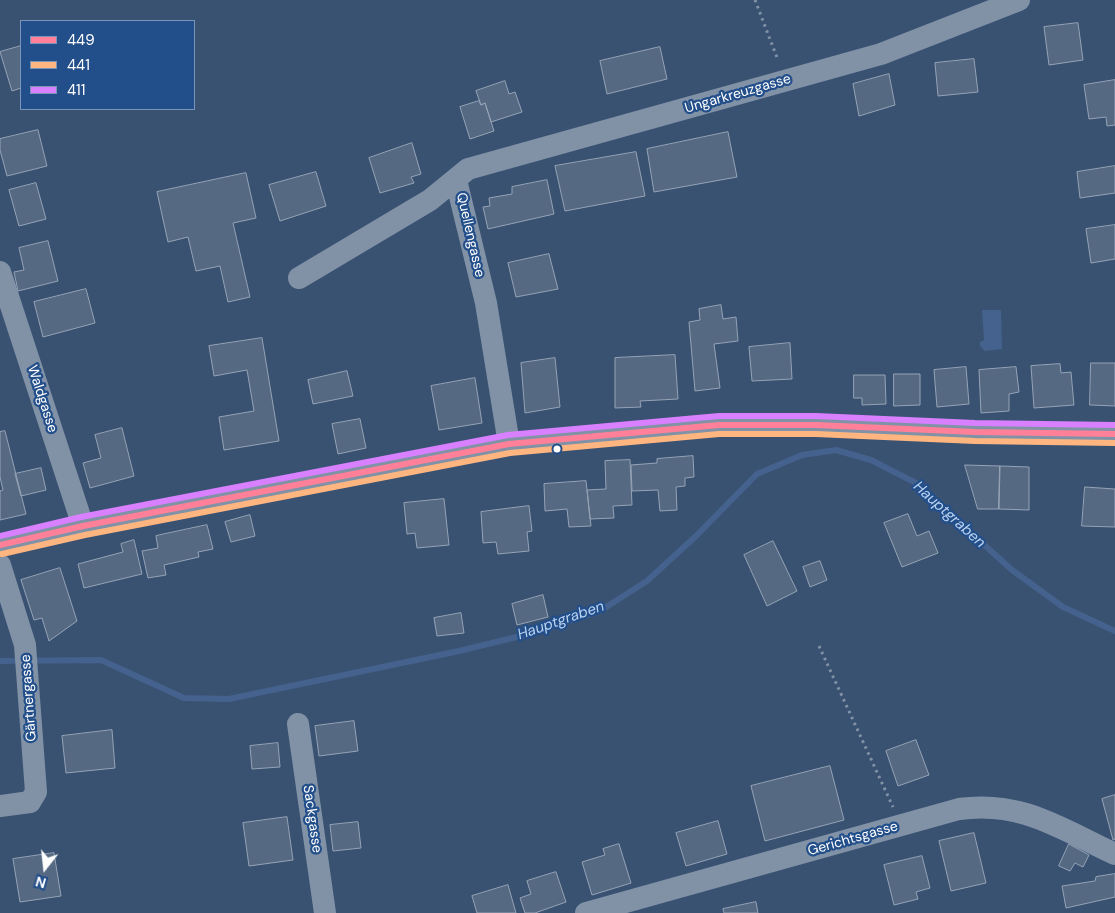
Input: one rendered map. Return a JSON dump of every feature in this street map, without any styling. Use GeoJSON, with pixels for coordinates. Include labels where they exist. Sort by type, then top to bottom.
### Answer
{"type":"FeatureCollection","features":[{"type":"Feature","properties":{"kind":"street","name":"Ungarkreuzgasse"},"geometry":{"type":"LineString","coordinates":[[456,180],[468,169],[881,54],[1019,0]]}},
{"type":"Feature","properties":{"kind":"street","name":"Quellengasse"},"geometry":{"type":"LineString","coordinates":[[299,278],[430,200],[456,180],[486,302],[509,444]]}},
{"type":"Feature","properties":{"kind":"street","name":"Waldgasse"},"geometry":{"type":"LineString","coordinates":[[0,272],[84,526]]}},
{"type":"Feature","properties":{"kind":"street"},"geometry":{"type":"LineString","coordinates":[[0,545],[84,526],[509,444],[719,425],[816,425],[975,432],[1115,434]]}},
{"type":"Feature","properties":{"kind":"street","name":"Gärtnergasse"},"geometry":{"type":"LineString","coordinates":[[0,565],[25,645],[36,792],[30,802],[0,806]]}},
{"type":"Feature","properties":{"kind":"street","name":"Sackgasse"},"geometry":{"type":"LineString","coordinates":[[298,724],[325,913]]}},
{"type":"Feature","properties":{"kind":"street","name":"Gerichtsgasse"},"geometry":{"type":"LineString","coordinates":[[586,913],[959,809],[982,806],[1005,808],[1030,814],[1115,854]]}},
{"type":"Feature","properties":{"kind":"path"},"geometry":{"type":"LineString","coordinates":[[755,0],[786,81]]}},
{"type":"Feature","properties":{"kind":"path"},"geometry":{"type":"LineString","coordinates":[[819,646],[902,825]]}},
{"type":"Feature","properties":{"kind":"water"},"geometry":{"type":"Polygon","coordinates":[[[982,310],[1001,310],[1002,349],[985,351],[980,346],[980,342],[984,340],[982,310]]]}},
{"type":"Feature","properties":{"kind":"building"},"geometry":{"type":"Polygon","coordinates":[[[1078,23],[1083,60],[1049,65],[1044,27],[1078,23]]]}},
{"type":"Feature","properties":{"kind":"building"},"geometry":{"type":"Polygon","coordinates":[[[20,46],[20,88],[12,91],[0,52],[20,46]]]}},
{"type":"Feature","properties":{"kind":"building"},"geometry":{"type":"Polygon","coordinates":[[[660,47],[667,79],[607,94],[600,61],[660,47]]]}},
{"type":"Feature","properties":{"kind":"building"},"geometry":{"type":"Polygon","coordinates":[[[974,59],[978,92],[938,96],[935,63],[974,59]]]}},
{"type":"Feature","properties":{"kind":"building"},"geometry":{"type":"Polygon","coordinates":[[[889,74],[895,105],[859,116],[853,84],[889,74]]]}},
{"type":"Feature","properties":{"kind":"building"},"geometry":{"type":"Polygon","coordinates":[[[1115,80],[1115,125],[1107,126],[1106,117],[1089,119],[1084,85],[1115,80]]]}},
{"type":"Feature","properties":{"kind":"building"},"geometry":{"type":"Polygon","coordinates":[[[505,81],[509,94],[515,92],[522,112],[491,122],[485,103],[481,105],[476,91],[505,81]]]}},
{"type":"Feature","properties":{"kind":"building"},"geometry":{"type":"Polygon","coordinates":[[[479,101],[481,105],[485,103],[494,131],[470,139],[460,107],[479,101]]]}},
{"type":"Feature","properties":{"kind":"building"},"geometry":{"type":"Polygon","coordinates":[[[38,130],[47,166],[7,176],[0,150],[0,139],[38,130]]]}},
{"type":"Feature","properties":{"kind":"building"},"geometry":{"type":"Polygon","coordinates":[[[728,132],[737,177],[654,192],[647,149],[728,132]]]}},
{"type":"Feature","properties":{"kind":"building"},"geometry":{"type":"Polygon","coordinates":[[[412,143],[421,174],[411,177],[414,183],[380,193],[369,158],[412,143]]]}},
{"type":"Feature","properties":{"kind":"building"},"geometry":{"type":"Polygon","coordinates":[[[636,152],[645,196],[565,211],[555,166],[636,152]]]}},
{"type":"Feature","properties":{"kind":"building"},"geometry":{"type":"Polygon","coordinates":[[[1115,166],[1115,193],[1080,198],[1077,172],[1115,166]]]}},
{"type":"Feature","properties":{"kind":"building"},"geometry":{"type":"Polygon","coordinates":[[[316,172],[326,206],[280,221],[269,185],[316,172]]]}},
{"type":"Feature","properties":{"kind":"building"},"geometry":{"type":"Polygon","coordinates":[[[246,173],[256,218],[233,223],[250,297],[228,302],[220,266],[196,271],[188,237],[168,242],[157,192],[246,173]]]}},
{"type":"Feature","properties":{"kind":"building"},"geometry":{"type":"Polygon","coordinates":[[[547,180],[554,214],[488,229],[483,207],[490,206],[489,198],[512,194],[512,187],[547,180]]]}},
{"type":"Feature","properties":{"kind":"building"},"geometry":{"type":"Polygon","coordinates":[[[36,183],[46,219],[19,226],[9,190],[36,183]]]}},
{"type":"Feature","properties":{"kind":"building"},"geometry":{"type":"Polygon","coordinates":[[[1115,225],[1115,259],[1091,263],[1086,229],[1115,225]]]}},
{"type":"Feature","properties":{"kind":"building"},"geometry":{"type":"Polygon","coordinates":[[[48,241],[58,281],[18,291],[14,272],[24,270],[19,248],[48,241]]]}},
{"type":"Feature","properties":{"kind":"building"},"geometry":{"type":"Polygon","coordinates":[[[549,254],[558,289],[516,297],[508,263],[549,254]]]}},
{"type":"Feature","properties":{"kind":"building"},"geometry":{"type":"Polygon","coordinates":[[[86,289],[95,323],[43,337],[34,302],[86,289]]]}},
{"type":"Feature","properties":{"kind":"building"},"geometry":{"type":"Polygon","coordinates":[[[721,305],[723,319],[736,317],[738,341],[714,344],[720,388],[695,391],[689,322],[700,320],[699,309],[721,305]]]}},
{"type":"Feature","properties":{"kind":"building"},"geometry":{"type":"Polygon","coordinates":[[[262,338],[279,441],[224,450],[219,417],[254,411],[247,370],[214,376],[209,346],[262,338]]]}},
{"type":"Feature","properties":{"kind":"building"},"geometry":{"type":"Polygon","coordinates":[[[790,343],[792,379],[752,381],[749,347],[790,343]]]}},
{"type":"Feature","properties":{"kind":"building"},"geometry":{"type":"Polygon","coordinates":[[[675,355],[678,399],[640,401],[641,407],[615,408],[615,358],[675,355]]]}},
{"type":"Feature","properties":{"kind":"building"},"geometry":{"type":"Polygon","coordinates":[[[555,358],[560,407],[525,413],[521,363],[555,358]]]}},
{"type":"Feature","properties":{"kind":"building"},"geometry":{"type":"Polygon","coordinates":[[[1091,363],[1115,363],[1115,406],[1090,405],[1091,363]]]}},
{"type":"Feature","properties":{"kind":"building"},"geometry":{"type":"Polygon","coordinates":[[[1060,364],[1061,373],[1071,372],[1074,405],[1034,408],[1031,366],[1060,364]]]}},
{"type":"Feature","properties":{"kind":"building"},"geometry":{"type":"Polygon","coordinates":[[[966,367],[969,404],[937,407],[934,370],[966,367]]]}},
{"type":"Feature","properties":{"kind":"building"},"geometry":{"type":"Polygon","coordinates":[[[1016,367],[1019,392],[1009,394],[1009,411],[981,413],[979,370],[1016,367]]]}},
{"type":"Feature","properties":{"kind":"building"},"geometry":{"type":"Polygon","coordinates":[[[347,371],[353,396],[313,404],[308,380],[347,371]]]}},
{"type":"Feature","properties":{"kind":"building"},"geometry":{"type":"Polygon","coordinates":[[[894,374],[920,374],[920,405],[894,406],[894,374]]]}},
{"type":"Feature","properties":{"kind":"building"},"geometry":{"type":"Polygon","coordinates":[[[854,375],[885,375],[886,404],[862,405],[862,398],[854,398],[854,375]]]}},
{"type":"Feature","properties":{"kind":"building"},"geometry":{"type":"Polygon","coordinates":[[[475,378],[482,423],[439,430],[431,386],[475,378]]]}},
{"type":"Feature","properties":{"kind":"building"},"geometry":{"type":"Polygon","coordinates":[[[360,419],[366,448],[338,454],[332,424],[360,419]]]}},
{"type":"Feature","properties":{"kind":"building"},"geometry":{"type":"Polygon","coordinates":[[[122,428],[134,476],[90,488],[83,463],[101,458],[95,435],[122,428]]]}},
{"type":"Feature","properties":{"kind":"building"},"geometry":{"type":"Polygon","coordinates":[[[5,431],[26,514],[0,520],[0,491],[3,490],[0,477],[0,432],[5,431]]]}},
{"type":"Feature","properties":{"kind":"building"},"geometry":{"type":"Polygon","coordinates":[[[693,456],[694,477],[685,478],[685,486],[676,487],[677,510],[660,511],[658,490],[632,491],[631,465],[657,463],[657,459],[693,456]]]}},
{"type":"Feature","properties":{"kind":"building"},"geometry":{"type":"Polygon","coordinates":[[[630,460],[632,505],[613,506],[614,518],[590,519],[587,490],[606,489],[605,461],[630,460]]]}},
{"type":"Feature","properties":{"kind":"building"},"geometry":{"type":"Polygon","coordinates":[[[965,465],[1000,466],[999,509],[978,509],[965,465]]]}},
{"type":"Feature","properties":{"kind":"building"},"geometry":{"type":"Polygon","coordinates":[[[1000,466],[1029,467],[1029,510],[999,509],[1000,466]]]}},
{"type":"Feature","properties":{"kind":"building"},"geometry":{"type":"Polygon","coordinates":[[[41,468],[46,490],[21,496],[15,474],[41,468]]]}},
{"type":"Feature","properties":{"kind":"building"},"geometry":{"type":"Polygon","coordinates":[[[586,481],[591,526],[569,527],[567,509],[545,511],[544,484],[586,481]]]}},
{"type":"Feature","properties":{"kind":"building"},"geometry":{"type":"Polygon","coordinates":[[[1085,487],[1115,489],[1115,527],[1082,526],[1085,487]]]}},
{"type":"Feature","properties":{"kind":"building"},"geometry":{"type":"Polygon","coordinates":[[[444,499],[449,545],[417,548],[415,533],[407,534],[404,503],[444,499]]]}},
{"type":"Feature","properties":{"kind":"building"},"geometry":{"type":"Polygon","coordinates":[[[529,506],[532,531],[527,532],[529,551],[498,554],[496,542],[483,543],[481,512],[529,506]]]}},
{"type":"Feature","properties":{"kind":"building"},"geometry":{"type":"Polygon","coordinates":[[[908,514],[917,536],[929,531],[938,553],[902,567],[884,523],[908,514]]]}},
{"type":"Feature","properties":{"kind":"building"},"geometry":{"type":"Polygon","coordinates":[[[250,515],[255,536],[231,542],[225,522],[250,515]]]}},
{"type":"Feature","properties":{"kind":"building"},"geometry":{"type":"Polygon","coordinates":[[[207,525],[213,549],[198,552],[199,557],[164,565],[166,575],[148,578],[142,551],[158,548],[156,536],[207,525]]]}},
{"type":"Feature","properties":{"kind":"building"},"geometry":{"type":"Polygon","coordinates":[[[134,540],[142,574],[84,588],[78,564],[123,552],[121,544],[134,540]]]}},
{"type":"Feature","properties":{"kind":"building"},"geometry":{"type":"Polygon","coordinates":[[[773,541],[797,591],[767,606],[744,555],[773,541]]]}},
{"type":"Feature","properties":{"kind":"building"},"geometry":{"type":"Polygon","coordinates":[[[820,561],[827,580],[810,587],[803,567],[820,561]]]}},
{"type":"Feature","properties":{"kind":"building"},"geometry":{"type":"Polygon","coordinates":[[[60,568],[77,621],[49,641],[42,618],[34,620],[21,580],[60,568]]]}},
{"type":"Feature","properties":{"kind":"building"},"geometry":{"type":"Polygon","coordinates":[[[543,595],[548,617],[517,625],[512,604],[543,595]]]}},
{"type":"Feature","properties":{"kind":"building"},"geometry":{"type":"Polygon","coordinates":[[[461,613],[464,633],[437,636],[434,618],[461,613]]]}},
{"type":"Feature","properties":{"kind":"building"},"geometry":{"type":"Polygon","coordinates":[[[354,721],[358,751],[319,756],[315,726],[354,721]]]}},
{"type":"Feature","properties":{"kind":"building"},"geometry":{"type":"Polygon","coordinates":[[[112,730],[115,768],[66,773],[62,736],[112,730]]]}},
{"type":"Feature","properties":{"kind":"building"},"geometry":{"type":"Polygon","coordinates":[[[916,740],[929,775],[898,786],[886,751],[916,740]]]}},
{"type":"Feature","properties":{"kind":"building"},"geometry":{"type":"Polygon","coordinates":[[[278,743],[280,767],[252,769],[250,746],[278,743]]]}},
{"type":"Feature","properties":{"kind":"building"},"geometry":{"type":"Polygon","coordinates":[[[830,766],[844,820],[765,841],[751,786],[830,766]]]}},
{"type":"Feature","properties":{"kind":"building"},"geometry":{"type":"Polygon","coordinates":[[[1115,795],[1115,839],[1113,840],[1102,799],[1115,795]]]}},
{"type":"Feature","properties":{"kind":"building"},"geometry":{"type":"Polygon","coordinates":[[[287,817],[293,860],[249,866],[243,823],[287,817]]]}},
{"type":"Feature","properties":{"kind":"building"},"geometry":{"type":"Polygon","coordinates":[[[718,821],[727,854],[686,866],[676,833],[718,821]]]}},
{"type":"Feature","properties":{"kind":"building"},"geometry":{"type":"Polygon","coordinates":[[[358,822],[361,848],[333,851],[330,825],[358,822]]]}},
{"type":"Feature","properties":{"kind":"building"},"geometry":{"type":"Polygon","coordinates":[[[974,833],[986,883],[951,891],[939,841],[974,833]]]}},
{"type":"Feature","properties":{"kind":"building"},"geometry":{"type":"Polygon","coordinates":[[[619,844],[631,883],[592,895],[582,862],[605,855],[603,849],[619,844]]]}},
{"type":"Feature","properties":{"kind":"building"},"geometry":{"type":"Polygon","coordinates":[[[1069,844],[1089,855],[1083,867],[1075,863],[1070,871],[1059,866],[1069,844]]]}},
{"type":"Feature","properties":{"kind":"building"},"geometry":{"type":"Polygon","coordinates":[[[54,853],[61,896],[20,902],[13,859],[54,853]]]}},
{"type":"Feature","properties":{"kind":"building"},"geometry":{"type":"Polygon","coordinates":[[[922,856],[930,888],[916,892],[918,899],[894,905],[884,865],[922,856]]]}},
{"type":"Feature","properties":{"kind":"building"},"geometry":{"type":"Polygon","coordinates":[[[556,872],[566,902],[535,913],[525,913],[520,898],[531,894],[527,881],[556,872]]]}},
{"type":"Feature","properties":{"kind":"building"},"geometry":{"type":"Polygon","coordinates":[[[1115,874],[1115,897],[1066,908],[1062,886],[1095,881],[1096,877],[1115,874]]]}},
{"type":"Feature","properties":{"kind":"building"},"geometry":{"type":"Polygon","coordinates":[[[508,885],[516,913],[477,913],[472,896],[508,885]]]}},
{"type":"Feature","properties":{"kind":"building"},"geometry":{"type":"Polygon","coordinates":[[[756,902],[758,913],[724,913],[723,909],[756,902]]]}},
{"type":"Feature","properties":{"kind":"waterway","name":"Hauptgraben"},"geometry":{"type":"LineString","coordinates":[[0,661],[101,660],[184,698],[229,699],[459,651],[533,633],[600,611],[647,581],[696,536],[757,474],[802,455],[836,450],[871,460],[916,483],[1012,570],[1063,607],[1115,631]]}},
{"type":"Feature","properties":{"kind":"transit line","name":"411"},"geometry":{"type":"LineString","coordinates":[[0,536],[81,517],[508,435],[719,416],[816,416],[975,423],[1115,425]]}},
{"type":"Feature","properties":{"kind":"transit line","name":"449"},"geometry":{"type":"LineString","coordinates":[[0,545],[83,526],[509,444],[719,425],[816,425],[975,432],[1115,434]]}},
{"type":"Feature","properties":{"kind":"transit line","name":"441"},"geometry":{"type":"LineString","coordinates":[[2,554],[85,535],[510,453],[719,434],[816,434],[975,441],[1115,443]]}}]}
